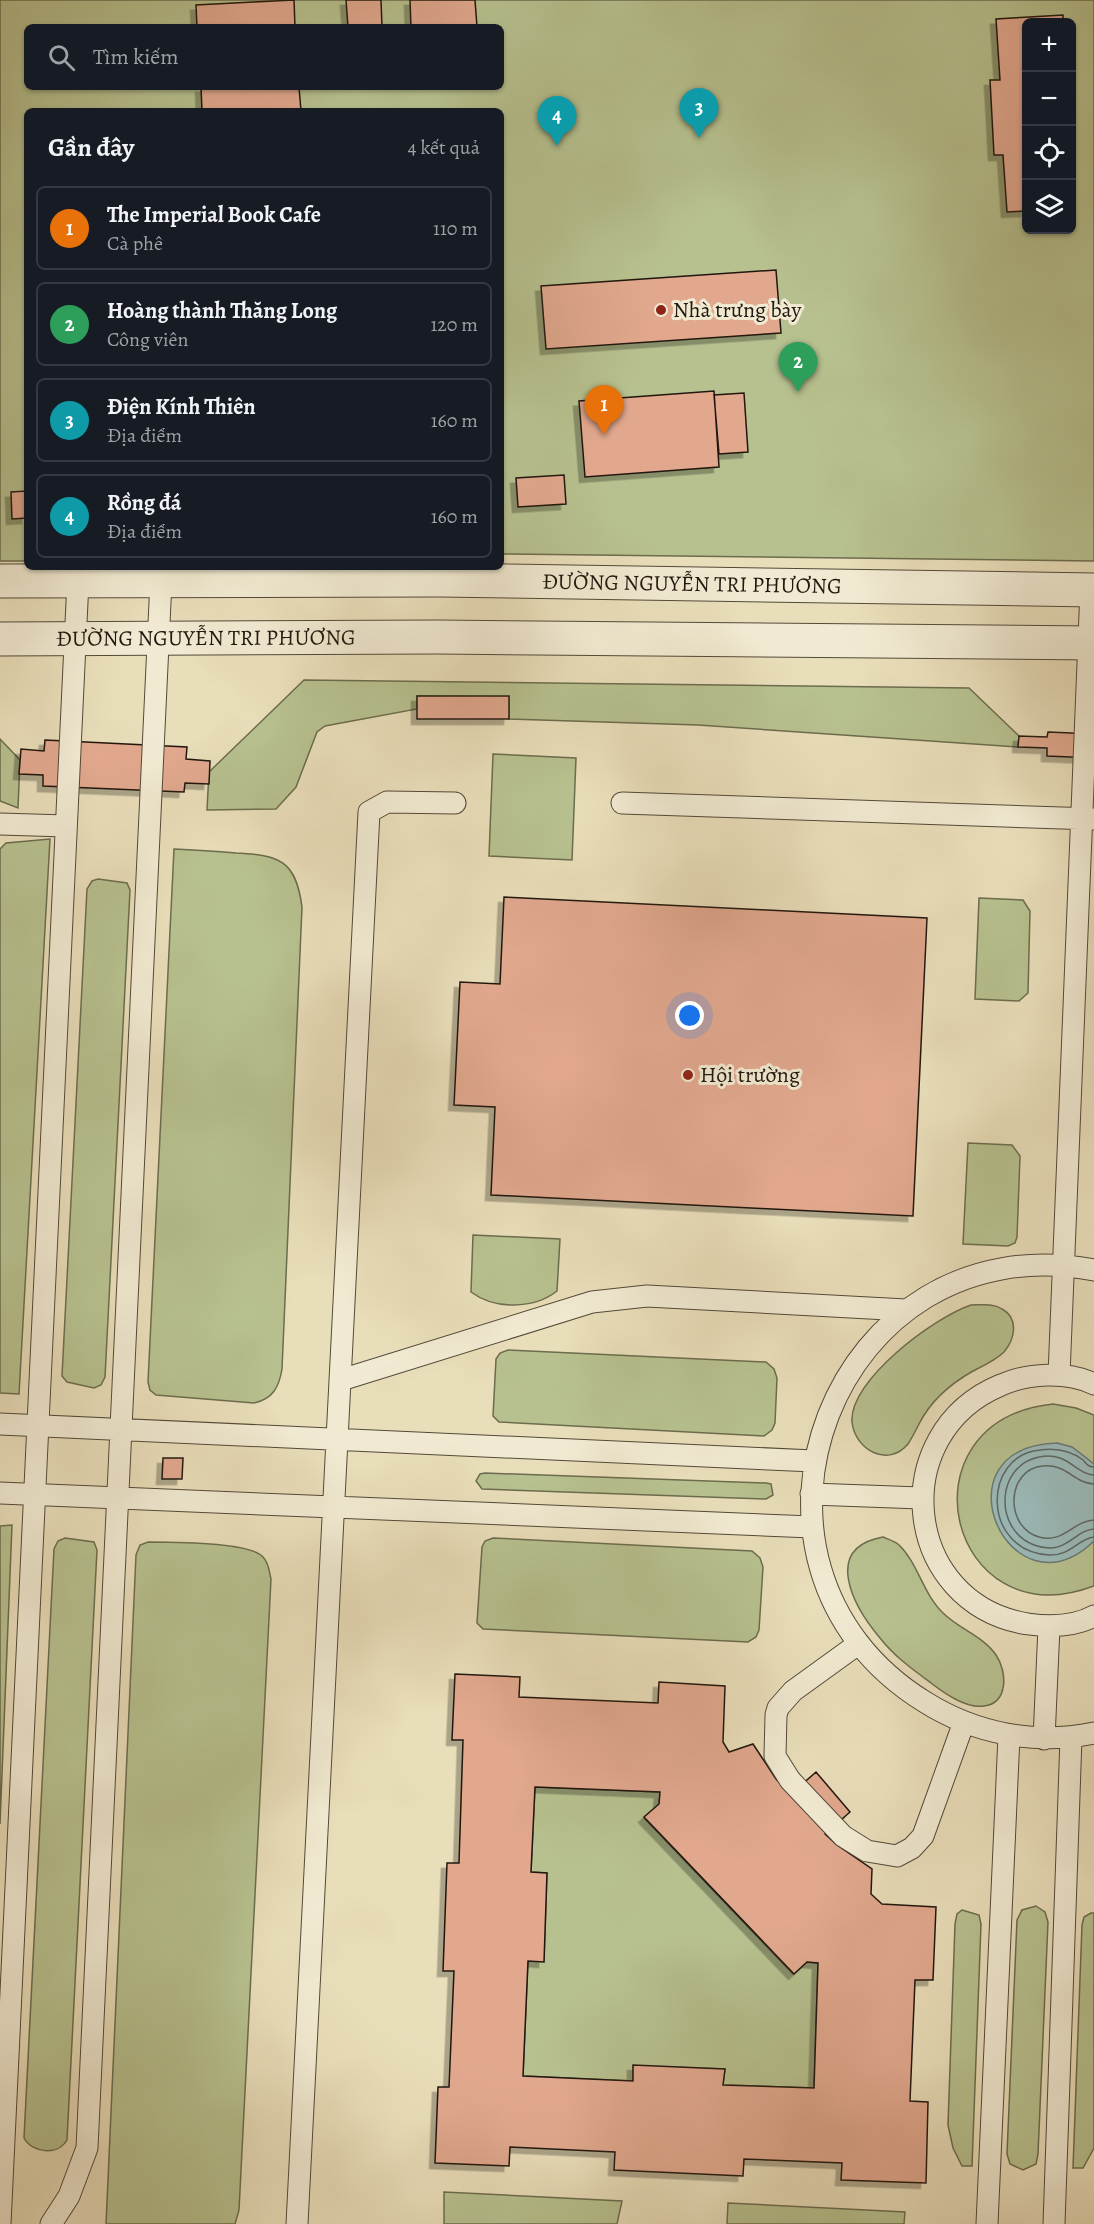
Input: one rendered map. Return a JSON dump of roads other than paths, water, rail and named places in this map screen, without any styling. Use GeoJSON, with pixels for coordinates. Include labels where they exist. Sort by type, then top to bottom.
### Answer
{"type":"FeatureCollection","features":[{"type":"Feature","properties":{"kind":"street","name":"ĐƯỜNG NGUYỄN TRI PHƯƠNG"},"geometry":{"type":"LineString","coordinates":[[0,581],[438,580],[1092,590]]}},
{"type":"Feature","properties":{"kind":"street","name":"ĐƯỜNG NGUYỄN TRI PHƯƠNG"},"geometry":{"type":"LineString","coordinates":[[0,639],[450,637],[1091,643]]}},
{"type":"Feature","properties":{"kind":"lane"},"geometry":{"type":"LineString","coordinates":[[0,2224],[78,581]]}},
{"type":"Feature","properties":{"kind":"lane"},"geometry":{"type":"LineString","coordinates":[[51,2224],[69,2196],[87,2148],[123,1430],[161,581]]}},
{"type":"Feature","properties":{"kind":"lane"},"geometry":{"type":"LineString","coordinates":[[1059,1375],[1088,819],[1092,590]]}},
{"type":"Feature","properties":{"kind":"lane"},"geometry":{"type":"LineString","coordinates":[[297,2224],[369,812],[387,802],[455,803]]}},
{"type":"Feature","properties":{"kind":"lane"},"geometry":{"type":"LineString","coordinates":[[622,803],[1088,819]]}},
{"type":"Feature","properties":{"kind":"lane"},"geometry":{"type":"LineString","coordinates":[[0,824],[66,826]]}},
{"type":"Feature","properties":{"kind":"lane"},"geometry":{"type":"LineString","coordinates":[[1094,1270],[1063,1264],[994,1270],[930,1294],[906,1310],[875,1337],[836,1394],[814,1461],[811,1494],[812,1527],[826,1587],[858,1644],[898,1686],[951,1718],[1009,1736],[1044,1739],[1071,1738],[1094,1733]]}},
{"type":"Feature","properties":{"kind":"lane"},"geometry":{"type":"LineString","coordinates":[[340,1380],[592,1302],[647,1296],[906,1310]]}},
{"type":"Feature","properties":{"kind":"lane"},"geometry":{"type":"LineString","coordinates":[[1094,1384],[1059,1375],[1018,1378],[980,1394],[949,1421],[929,1457],[921,1498],[927,1538],[945,1574],[973,1603],[1009,1621],[1049,1627],[1085,1621],[1094,1616]]}},
{"type":"Feature","properties":{"kind":"lane"},"geometry":{"type":"LineString","coordinates":[[0,1424],[814,1461]]}},
{"type":"Feature","properties":{"kind":"lane"},"geometry":{"type":"LineString","coordinates":[[0,1493],[334,1509],[812,1527]]}},
{"type":"Feature","properties":{"kind":"lane"},"geometry":{"type":"LineString","coordinates":[[811,1494],[921,1498]]}},
{"type":"Feature","properties":{"kind":"lane"},"geometry":{"type":"LineString","coordinates":[[1044,1739],[1049,1627]]}},
{"type":"Feature","properties":{"kind":"lane"},"geometry":{"type":"LineString","coordinates":[[858,1644],[793,1692],[776,1715],[776,1756],[790,1780],[843,1836],[867,1851],[897,1856],[912,1848],[923,1836],[964,1722]]}},
{"type":"Feature","properties":{"kind":"lane"},"geometry":{"type":"LineString","coordinates":[[987,2224],[1009,1736]]}},
{"type":"Feature","properties":{"kind":"lane"},"geometry":{"type":"LineString","coordinates":[[1054,2224],[1071,1738]]}},
{"type":"Feature","properties":{"kind":"water"},"geometry":{"type":"Polygon","coordinates":[[[1057,1443],[1072,1447],[1094,1464],[1094,1541],[1063,1560],[1035,1560],[1012,1547],[997,1524],[991,1497],[998,1471],[1019,1452],[1057,1443]]]}},
{"type":"Feature","properties":{"kind":"place","name":"Điện Kính Thiên"},"geometry":{"type":"Point","coordinates":[699,138]}},
{"type":"Feature","properties":{"kind":"place","name":"Rồng đá"},"geometry":{"type":"Point","coordinates":[557,146]}},
{"type":"Feature","properties":{"kind":"place","name":"Nhà trưng bày"},"geometry":{"type":"Point","coordinates":[661,310]}},
{"type":"Feature","properties":{"kind":"place","name":"Hoàng thành Thăng Long"},"geometry":{"type":"Point","coordinates":[798,392]}},
{"type":"Feature","properties":{"kind":"place","name":"The Imperial Book Cafe"},"geometry":{"type":"Point","coordinates":[604,435]}},
{"type":"Feature","properties":{"kind":"place","name":"Hội trường"},"geometry":{"type":"Point","coordinates":[688,1075]}}]}
